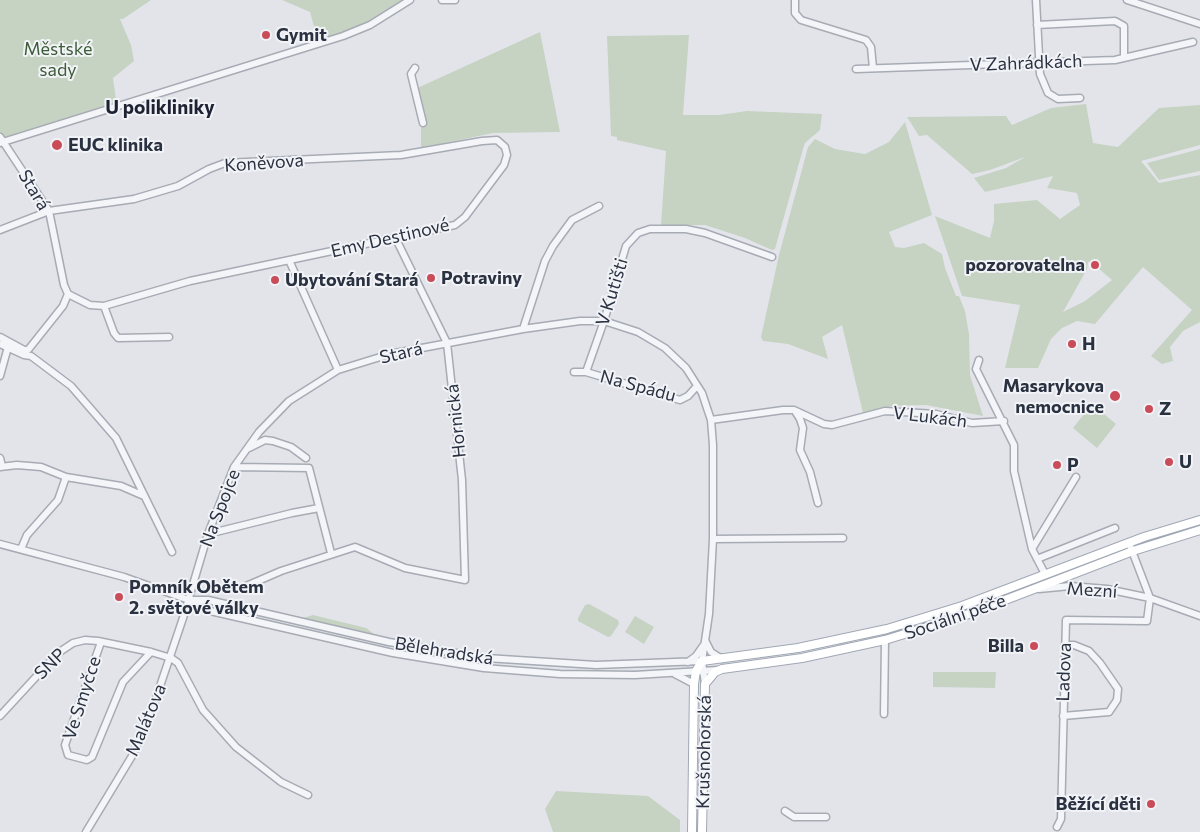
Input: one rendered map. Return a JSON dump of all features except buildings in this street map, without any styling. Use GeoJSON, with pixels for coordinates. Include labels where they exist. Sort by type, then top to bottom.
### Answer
{"type":"FeatureCollection","features":[{"type":"Feature","properties":{"kind":"main road","name":"Sociální péče"},"geometry":{"type":"LineString","coordinates":[[702,661],[798,648],[880,631],[962,606],[1129,543],[1200,520]]}},
{"type":"Feature","properties":{"kind":"main road","name":"Sociální péče"},"geometry":{"type":"LineString","coordinates":[[722,669],[802,658],[885,640],[966,615],[1133,551],[1200,530]]}},
{"type":"Feature","properties":{"kind":"main road"},"geometry":{"type":"LineString","coordinates":[[701,671],[702,661]]}},
{"type":"Feature","properties":{"kind":"main road"},"geometry":{"type":"LineString","coordinates":[[705,684],[711,675],[722,669]]}},
{"type":"Feature","properties":{"kind":"main road","name":"Krušnohorská"},"geometry":{"type":"LineString","coordinates":[[692,832],[694,684],[701,671]]}},
{"type":"Feature","properties":{"kind":"main road","name":"Krušnohorská"},"geometry":{"type":"LineString","coordinates":[[702,832],[705,684]]}},
{"type":"Feature","properties":{"kind":"street"},"geometry":{"type":"LineString","coordinates":[[1,141],[343,36],[370,25],[410,0]]}},
{"type":"Feature","properties":{"kind":"street"},"geometry":{"type":"LineString","coordinates":[[442,0],[455,0]]}},
{"type":"Feature","properties":{"kind":"street"},"geometry":{"type":"LineString","coordinates":[[795,0],[795,13],[801,20],[866,40],[871,47],[874,68]]}},
{"type":"Feature","properties":{"kind":"street"},"geometry":{"type":"LineString","coordinates":[[1036,0],[1040,74],[1048,92],[1058,99],[1080,98]]}},
{"type":"Feature","properties":{"kind":"street"},"geometry":{"type":"LineString","coordinates":[[1127,0],[1200,24]]}},
{"type":"Feature","properties":{"kind":"street"},"geometry":{"type":"LineString","coordinates":[[1037,25],[1115,21],[1124,26],[1124,58]]}},
{"type":"Feature","properties":{"kind":"street","name":"V Zahrádkách"},"geometry":{"type":"LineString","coordinates":[[856,69],[1039,63],[1124,58],[1193,42]]}},
{"type":"Feature","properties":{"kind":"street"},"geometry":{"type":"LineString","coordinates":[[414,68],[410,74],[423,123]]}},
{"type":"Feature","properties":{"kind":"street","name":"Koněvova"},"geometry":{"type":"LineString","coordinates":[[0,230],[49,211],[134,199],[178,186],[209,168],[225,163],[403,154],[497,140],[505,147]]}},
{"type":"Feature","properties":{"kind":"street","name":"Stará"},"geometry":{"type":"LineString","coordinates":[[1,141],[49,211],[64,285],[68,294]]}},
{"type":"Feature","properties":{"kind":"street","name":"Emy Destinové"},"geometry":{"type":"LineString","coordinates":[[289,260],[443,229],[455,224],[465,217],[504,165],[507,155],[505,147]]}},
{"type":"Feature","properties":{"kind":"street"},"geometry":{"type":"LineString","coordinates":[[523,329],[545,261],[553,246],[572,220],[599,206]]}},
{"type":"Feature","properties":{"kind":"street","name":"V Kutišti"},"geometry":{"type":"LineString","coordinates":[[586,372],[604,321],[626,246],[638,233],[650,229],[686,229],[704,233],[772,257]]}},
{"type":"Feature","properties":{"kind":"street","name":"Hornická"},"geometry":{"type":"LineString","coordinates":[[237,590],[281,571],[354,547],[405,568],[465,580],[462,480],[447,344],[396,239]]}},
{"type":"Feature","properties":{"kind":"street"},"geometry":{"type":"LineString","coordinates":[[0,337],[24,350],[28,350],[62,306],[68,294],[90,305],[104,306],[190,281],[289,260],[338,370]]}},
{"type":"Feature","properties":{"kind":"street"},"geometry":{"type":"LineString","coordinates":[[104,306],[114,333],[118,338],[169,337]]}},
{"type":"Feature","properties":{"kind":"street","name":"Stará"},"geometry":{"type":"LineString","coordinates":[[338,370],[390,354],[523,329],[580,321],[604,321],[638,332],[665,348],[686,368],[697,386],[711,420],[715,487],[706,641],[702,661]]}},
{"type":"Feature","properties":{"kind":"street"},"geometry":{"type":"LineString","coordinates":[[0,344],[8,346],[24,355],[31,356],[71,386],[116,438],[172,552]]}},
{"type":"Feature","properties":{"kind":"street"},"geometry":{"type":"LineString","coordinates":[[0,376],[8,346]]}},
{"type":"Feature","properties":{"kind":"street"},"geometry":{"type":"LineString","coordinates":[[979,360],[976,369],[1004,421],[1014,445],[1014,471],[1032,549],[1045,574]]}},
{"type":"Feature","properties":{"kind":"street","name":"Na Spojce"},"geometry":{"type":"LineString","coordinates":[[189,600],[208,534],[234,467],[259,432],[289,401],[338,370]]}},
{"type":"Feature","properties":{"kind":"street","name":"Na Spádu"},"geometry":{"type":"LineString","coordinates":[[574,372],[586,372],[680,400],[688,396],[697,386]]}},
{"type":"Feature","properties":{"kind":"street"},"geometry":{"type":"LineString","coordinates":[[794,410],[803,428],[800,450],[810,472],[818,503]]}},
{"type":"Feature","properties":{"kind":"street","name":"V Lukách"},"geometry":{"type":"LineString","coordinates":[[711,420],[794,410],[832,425],[885,411],[936,414],[972,423],[1004,421]]}},
{"type":"Feature","properties":{"kind":"street"},"geometry":{"type":"LineString","coordinates":[[246,450],[265,440],[273,441],[291,447],[306,458]]}},
{"type":"Feature","properties":{"kind":"street"},"geometry":{"type":"LineString","coordinates":[[0,458],[1,467],[40,467],[66,477],[121,486],[144,496]]}},
{"type":"Feature","properties":{"kind":"street"},"geometry":{"type":"LineString","coordinates":[[234,467],[309,468],[331,553]]}},
{"type":"Feature","properties":{"kind":"street"},"geometry":{"type":"LineString","coordinates":[[21,549],[27,535],[58,500],[66,477]]}},
{"type":"Feature","properties":{"kind":"street"},"geometry":{"type":"LineString","coordinates":[[1032,549],[1076,477]]}},
{"type":"Feature","properties":{"kind":"street"},"geometry":{"type":"LineString","coordinates":[[208,534],[292,512],[319,508]]}},
{"type":"Feature","properties":{"kind":"street"},"geometry":{"type":"LineString","coordinates":[[1037,559],[1115,528]]}},
{"type":"Feature","properties":{"kind":"street"},"geometry":{"type":"LineString","coordinates":[[713,540],[843,538]]}},
{"type":"Feature","properties":{"kind":"street","name":"Mezní"},"geometry":{"type":"LineString","coordinates":[[1129,543],[1150,598]]}},
{"type":"Feature","properties":{"kind":"street","name":"Bělehradská"},"geometry":{"type":"LineString","coordinates":[[0,544],[109,572],[189,600],[206,610],[393,653],[450,663],[560,674],[701,671]]}},
{"type":"Feature","properties":{"kind":"street","name":"Mezní"},"geometry":{"type":"LineString","coordinates":[[1033,589],[1070,586],[1107,588],[1150,598],[1200,616]]}},
{"type":"Feature","properties":{"kind":"street","name":"Ladova"},"geometry":{"type":"LineString","coordinates":[[1057,827],[1061,819],[1062,716],[1066,620],[1147,622],[1150,598]]}},
{"type":"Feature","properties":{"kind":"street","name":"Bělehradská"},"geometry":{"type":"LineString","coordinates":[[189,600],[208,600],[399,644],[486,658],[588,665],[702,661]]}},
{"type":"Feature","properties":{"kind":"street","name":"Malátova"},"geometry":{"type":"LineString","coordinates":[[86,832],[132,756],[171,658],[189,600]]}},
{"type":"Feature","properties":{"kind":"street","name":"SNP"},"geometry":{"type":"LineString","coordinates":[[0,716],[58,653],[72,643],[85,640],[101,642],[171,658]]}},
{"type":"Feature","properties":{"kind":"street"},"geometry":{"type":"LineString","coordinates":[[884,714],[885,640]]}},
{"type":"Feature","properties":{"kind":"street"},"geometry":{"type":"LineString","coordinates":[[706,641],[711,652],[722,659]]}},
{"type":"Feature","properties":{"kind":"street"},"geometry":{"type":"LineString","coordinates":[[686,662],[698,654],[706,641]]}},
{"type":"Feature","properties":{"kind":"street","name":"Ve Smyčce"},"geometry":{"type":"LineString","coordinates":[[101,642],[65,745],[68,755],[87,760],[92,757],[123,682],[151,652]]}},
{"type":"Feature","properties":{"kind":"street"},"geometry":{"type":"LineString","coordinates":[[1062,716],[1109,712],[1117,700],[1118,689],[1089,651],[1074,645],[1065,645]]}},
{"type":"Feature","properties":{"kind":"street"},"geometry":{"type":"LineString","coordinates":[[171,658],[178,663],[203,710],[236,748],[281,782],[308,795]]}},
{"type":"Feature","properties":{"kind":"street","name":"Sociální péče"},"geometry":{"type":"LineString","coordinates":[[701,671],[722,669]]}},
{"type":"Feature","properties":{"kind":"street","name":"Krušnohorská"},"geometry":{"type":"LineString","coordinates":[[701,671],[705,684]]}},
{"type":"Feature","properties":{"kind":"street","name":"Bělehradská"},"geometry":{"type":"LineString","coordinates":[[671,673],[694,684]]}},
{"type":"Feature","properties":{"kind":"street"},"geometry":{"type":"LineString","coordinates":[[785,811],[794,817],[826,817]]}},
{"type":"Feature","properties":{"kind":"green space","name":"Městské sady"},"geometry":{"type":"Polygon","coordinates":[[[0,0],[151,0],[123,19],[120,19],[131,45],[134,61],[113,78],[117,107],[4,142],[0,137],[0,0]]]}},
{"type":"Feature","properties":{"kind":"green space"},"geometry":{"type":"Polygon","coordinates":[[[282,0],[410,0],[370,25],[319,44],[310,12],[282,0]]]}},
{"type":"Feature","properties":{"kind":"green space"},"geometry":{"type":"Polygon","coordinates":[[[540,32],[560,132],[493,133],[421,148],[421,122],[413,90],[540,32]]]}},
{"type":"Feature","properties":{"kind":"green space"},"geometry":{"type":"Polygon","coordinates":[[[689,35],[683,115],[719,115],[747,111],[822,114],[820,130],[805,143],[775,249],[772,250],[745,238],[705,225],[661,225],[666,151],[617,140],[617,137],[611,136],[607,36],[689,35]]]}},
{"type":"Feature","properties":{"kind":"green space"},"geometry":{"type":"Polygon","coordinates":[[[1086,104],[1093,143],[1118,147],[1159,108],[1200,105],[1200,145],[1141,161],[1159,183],[1200,175],[1200,322],[1183,331],[1170,347],[1173,361],[1162,364],[1151,356],[1192,310],[1143,267],[1095,324],[1077,321],[1062,328],[1051,339],[1038,368],[1005,368],[1020,305],[962,296],[935,216],[990,238],[994,221],[994,204],[1037,200],[1060,219],[1080,205],[1077,193],[1047,188],[1053,176],[985,192],[974,178],[1006,168],[1025,157],[990,170],[972,174],[927,135],[919,136],[907,117],[1006,116],[1012,125],[1051,108],[1086,104]],[[1098,259],[1088,262],[1087,269],[1063,312],[1085,301],[1112,280],[1098,268],[1098,259]]]}},
{"type":"Feature","properties":{"kind":"green space"},"geometry":{"type":"Polygon","coordinates":[[[905,122],[932,215],[889,232],[895,247],[904,248],[924,243],[942,254],[945,268],[956,296],[959,296],[965,311],[969,334],[970,375],[983,416],[926,405],[893,406],[863,413],[842,325],[822,337],[828,359],[788,344],[763,341],[761,337],[779,255],[808,147],[815,139],[835,149],[865,154],[889,142],[905,122]]]}},
{"type":"Feature","properties":{"kind":"green space"},"geometry":{"type":"Polygon","coordinates":[[[1200,149],[1200,171],[1159,180],[1147,163],[1200,149]]]}},
{"type":"Feature","properties":{"kind":"green space"},"geometry":{"type":"Polygon","coordinates":[[[1092,404],[1116,424],[1097,448],[1073,428],[1092,404]]]}},
{"type":"Feature","properties":{"kind":"green space"},"geometry":{"type":"Polygon","coordinates":[[[589,604],[618,620],[619,624],[611,636],[608,637],[578,621],[585,605],[589,604]]]}},
{"type":"Feature","properties":{"kind":"green space"},"geometry":{"type":"Polygon","coordinates":[[[313,615],[366,628],[374,634],[303,618],[313,615]]]}},
{"type":"Feature","properties":{"kind":"green space"},"geometry":{"type":"Polygon","coordinates":[[[635,616],[654,627],[644,644],[625,632],[635,616]]]}},
{"type":"Feature","properties":{"kind":"green space"},"geometry":{"type":"Polygon","coordinates":[[[933,672],[996,672],[995,688],[933,687],[933,672]]]}},
{"type":"Feature","properties":{"kind":"green space"},"geometry":{"type":"Polygon","coordinates":[[[556,791],[648,796],[680,820],[680,832],[553,832],[545,809],[556,791]]]}},
{"type":"Feature","properties":{"kind":"place","name":"Gymit"},"geometry":{"type":"Point","coordinates":[266,35]}},
{"type":"Feature","properties":{"kind":"place","name":"EUC klinika"},"geometry":{"type":"Point","coordinates":[57,145]}},
{"type":"Feature","properties":{"kind":"place","name":"pozorovatelna"},"geometry":{"type":"Point","coordinates":[1095,265]}},
{"type":"Feature","properties":{"kind":"place","name":"Potraviny"},"geometry":{"type":"Point","coordinates":[431,278]}},
{"type":"Feature","properties":{"kind":"place","name":"Ubytování Stará"},"geometry":{"type":"Point","coordinates":[275,280]}},
{"type":"Feature","properties":{"kind":"place","name":"H"},"geometry":{"type":"Point","coordinates":[1072,344]}},
{"type":"Feature","properties":{"kind":"place","name":"Masarykova nemocnice"},"geometry":{"type":"Point","coordinates":[1115,396]}},
{"type":"Feature","properties":{"kind":"place","name":"Z"},"geometry":{"type":"Point","coordinates":[1149,409]}},
{"type":"Feature","properties":{"kind":"place","name":"U"},"geometry":{"type":"Point","coordinates":[1169,462]}},
{"type":"Feature","properties":{"kind":"place","name":"P"},"geometry":{"type":"Point","coordinates":[1057,465]}},
{"type":"Feature","properties":{"kind":"place","name":"Pomník Obětem 2. světové války"},"geometry":{"type":"Point","coordinates":[119,597]}},
{"type":"Feature","properties":{"kind":"place","name":"Billa"},"geometry":{"type":"Point","coordinates":[1034,646]}},
{"type":"Feature","properties":{"kind":"place","name":"Běžící děti"},"geometry":{"type":"Point","coordinates":[1151,804]}},
{"type":"Feature","properties":{"kind":"district","name":"U polikliniky"},"geometry":{"type":"Point","coordinates":[160,108]}}]}
